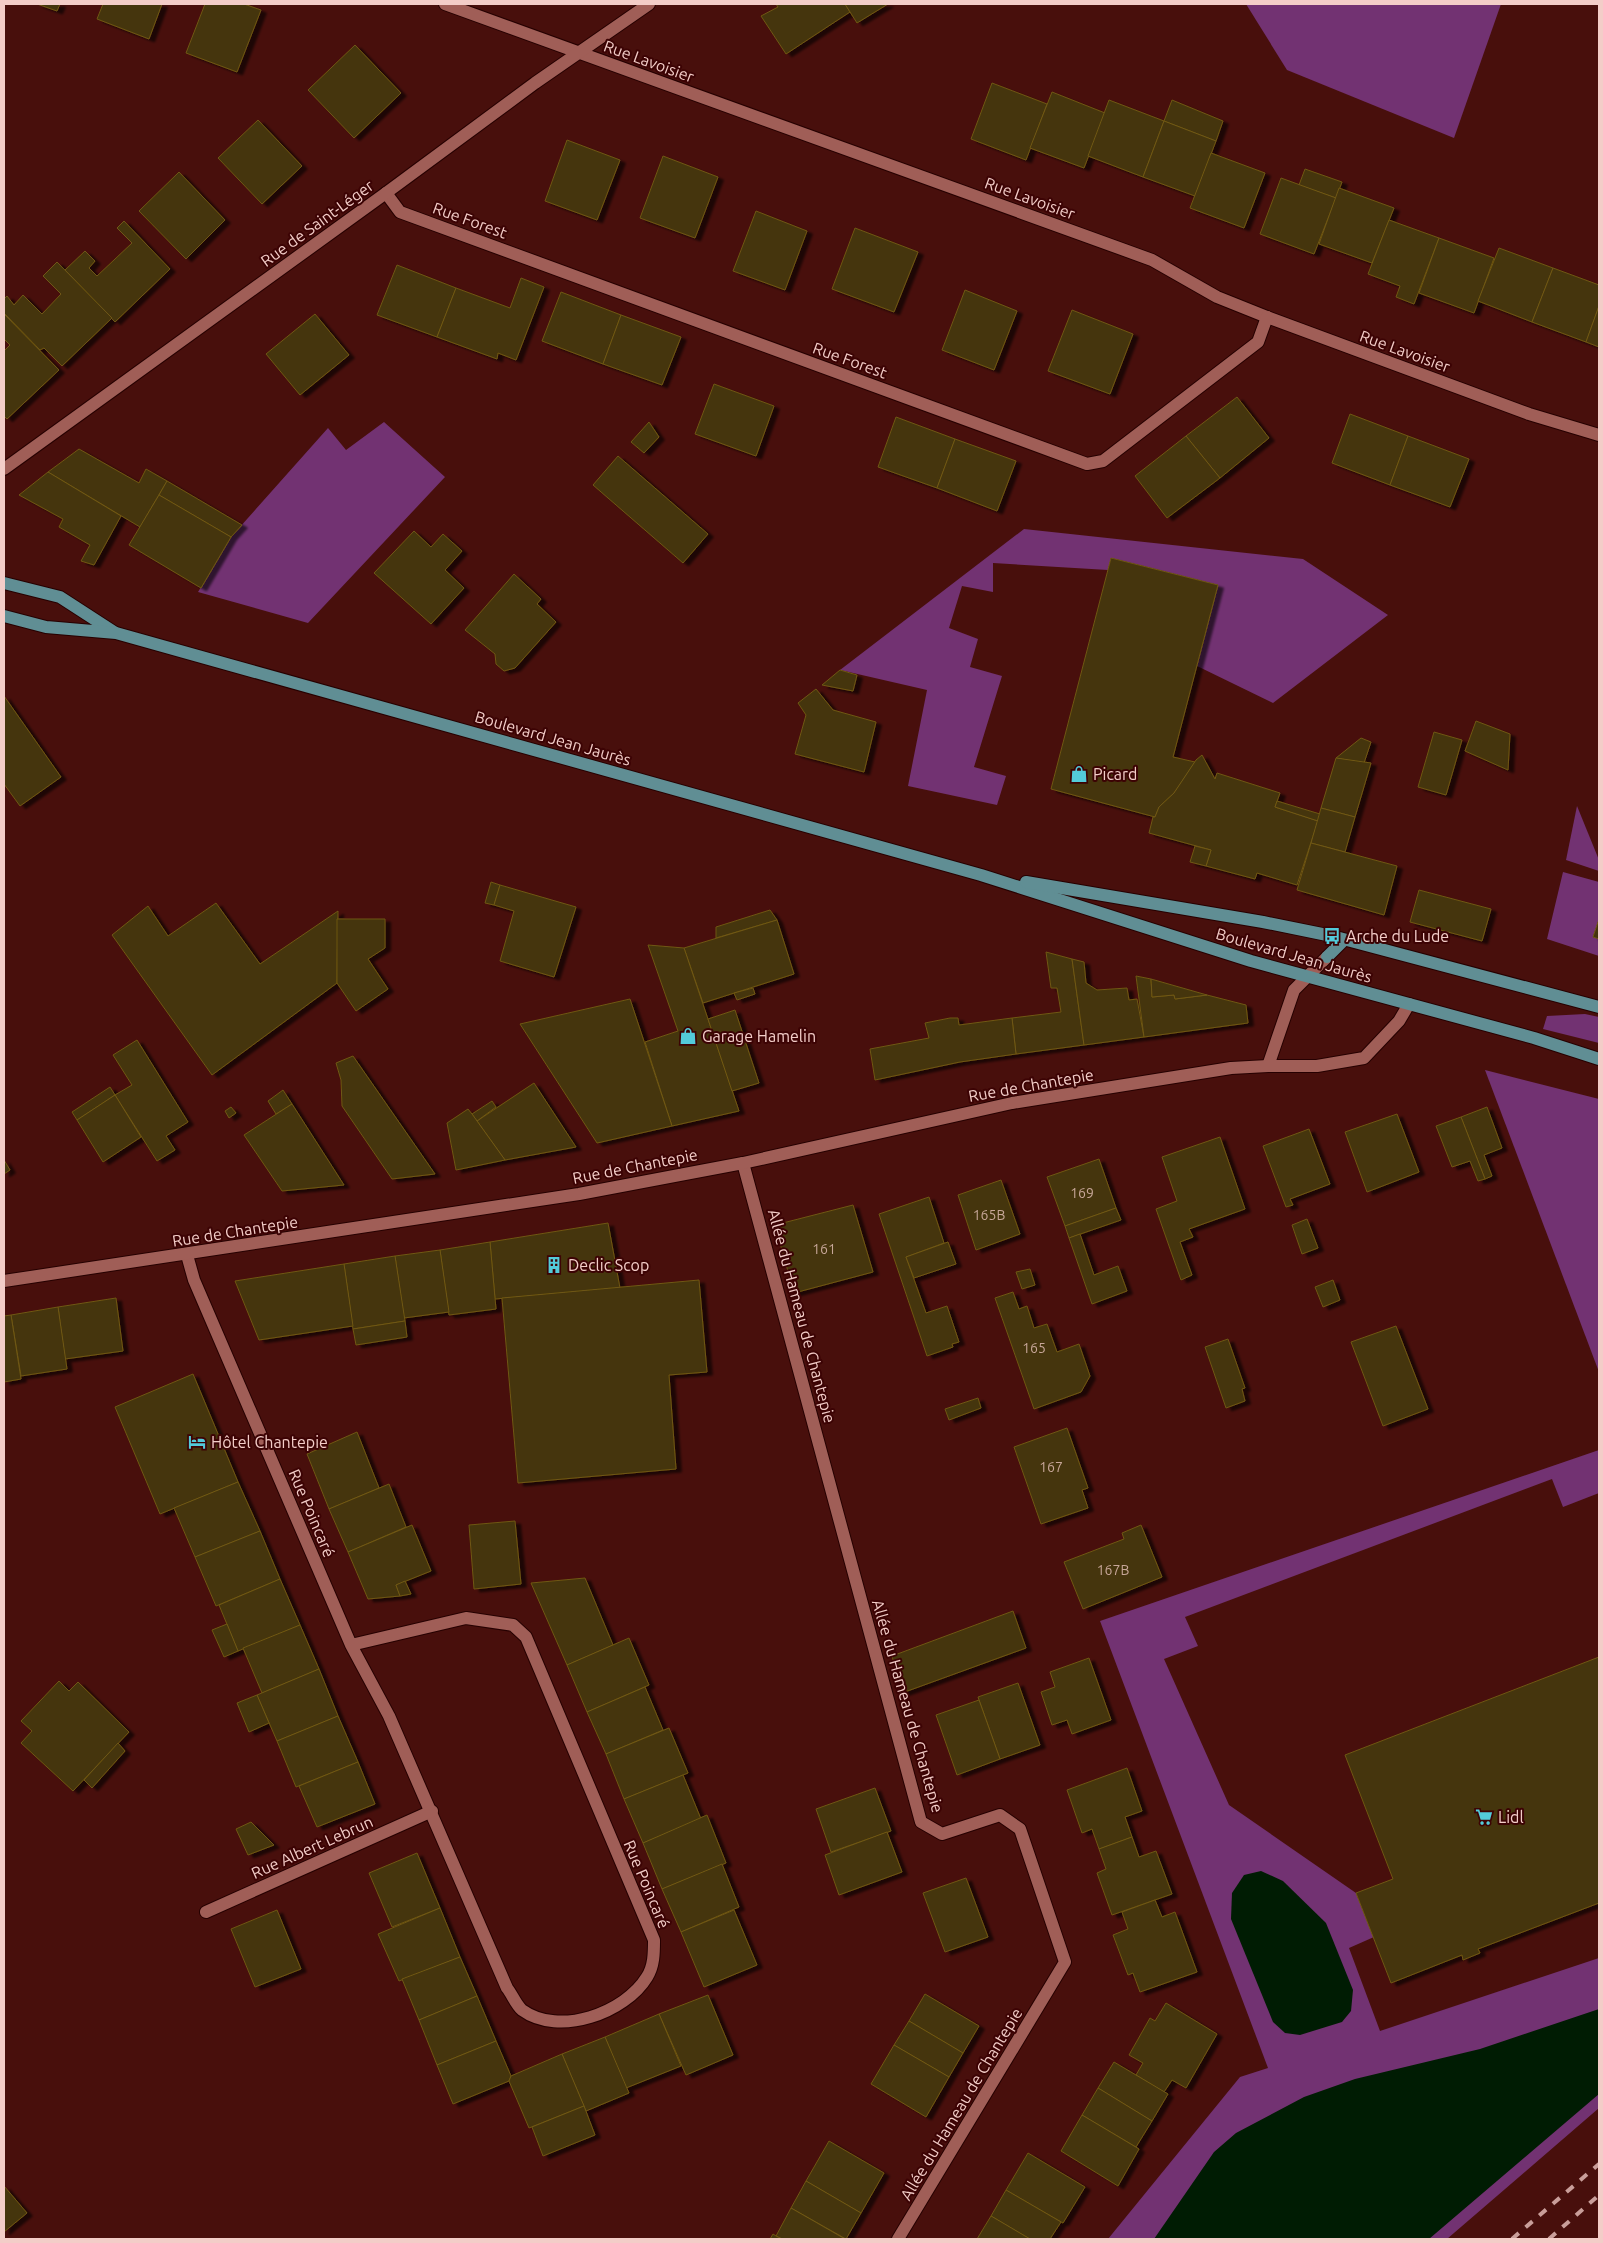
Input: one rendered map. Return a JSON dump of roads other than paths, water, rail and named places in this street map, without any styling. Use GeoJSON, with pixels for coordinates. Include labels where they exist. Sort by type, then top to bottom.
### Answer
{"type":"FeatureCollection","features":[{"type":"Feature","properties":{"kind":"main road","name":"Boulevard Jean Jaurès"},"geometry":{"type":"LineString","coordinates":[[4,582],[60,597],[116,633]]}},
{"type":"Feature","properties":{"kind":"main road","name":"Boulevard Jean Jaurès"},"geometry":{"type":"LineString","coordinates":[[4,616],[46,627],[116,633],[982,875],[1306,977],[1410,1004],[1599,1058]]}},
{"type":"Feature","properties":{"kind":"main road","name":"Boulevard Jean Jaurès"},"geometry":{"type":"LineString","coordinates":[[982,875],[1263,922],[1344,940],[1599,1007]]}},
{"type":"Feature","properties":{"kind":"main road","name":"Boulevard Jean Jaurès"},"geometry":{"type":"LineString","coordinates":[[1327,957],[1344,940]]}},
{"type":"Feature","properties":{"kind":"street","name":"Rue Lavoisier"},"geometry":{"type":"LineString","coordinates":[[445,4],[1152,260],[1217,297],[1267,318],[1529,414],[1599,435]]}},
{"type":"Feature","properties":{"kind":"street","name":"Rue de Saint-Léger"},"geometry":{"type":"LineString","coordinates":[[4,470],[535,83],[649,4]]}},
{"type":"Feature","properties":{"kind":"street","name":"Rue Forest"},"geometry":{"type":"LineString","coordinates":[[386,193],[400,212],[1087,464],[1103,461],[1258,342],[1267,318]]}},
{"type":"Feature","properties":{"kind":"street"},"geometry":{"type":"LineString","coordinates":[[1268,1066],[1294,990],[1327,957]]}},
{"type":"Feature","properties":{"kind":"street","name":"Rue de Chantepie"},"geometry":{"type":"LineString","coordinates":[[4,1281],[187,1255],[579,1194],[743,1162],[1012,1103],[1231,1068],[1317,1066],[1364,1058],[1400,1022],[1410,1004]]}},
{"type":"Feature","properties":{"kind":"street","name":"Allée du Hameau de Chantepie"},"geometry":{"type":"LineString","coordinates":[[743,1162],[921,1822],[942,1834],[1000,1815],[1020,1829],[1065,1962],[898,2239]]}},
{"type":"Feature","properties":{"kind":"street","name":"Rue Poincaré"},"geometry":{"type":"LineString","coordinates":[[187,1255],[194,1280],[350,1645],[389,1716],[432,1811],[507,1988],[521,2010],[540,2018],[562,2022],[599,2016],[620,2005],[647,1977],[653,1962],[654,1940],[526,1637],[513,1625],[466,1618],[350,1645]]}},
{"type":"Feature","properties":{"kind":"street","name":"Rue Albert Lebrun"},"geometry":{"type":"LineString","coordinates":[[206,1912],[432,1811]]}},
{"type":"Feature","properties":{"kind":"railway"},"geometry":{"type":"LineString","coordinates":[[1512,2239],[1599,2164]]}},
{"type":"Feature","properties":{"kind":"railway"},"geometry":{"type":"LineString","coordinates":[[1549,2239],[1599,2195]]}},
{"type":"Feature","properties":{"kind":"place","name":"Picard"},"geometry":{"type":"Point","coordinates":[1079,774]}},
{"type":"Feature","properties":{"kind":"place","name":"Arche du Lude"},"geometry":{"type":"Point","coordinates":[1332,936]}},
{"type":"Feature","properties":{"kind":"place","name":"Garage Hamelin"},"geometry":{"type":"Point","coordinates":[688,1036]}},
{"type":"Feature","properties":{"kind":"place","name":"Declic Scop"},"geometry":{"type":"Point","coordinates":[554,1265]}},
{"type":"Feature","properties":{"kind":"place","name":"Hôtel Chantepie"},"geometry":{"type":"Point","coordinates":[197,1442]}},
{"type":"Feature","properties":{"kind":"place","name":"Lidl"},"geometry":{"type":"Point","coordinates":[1484,1817]}}]}
